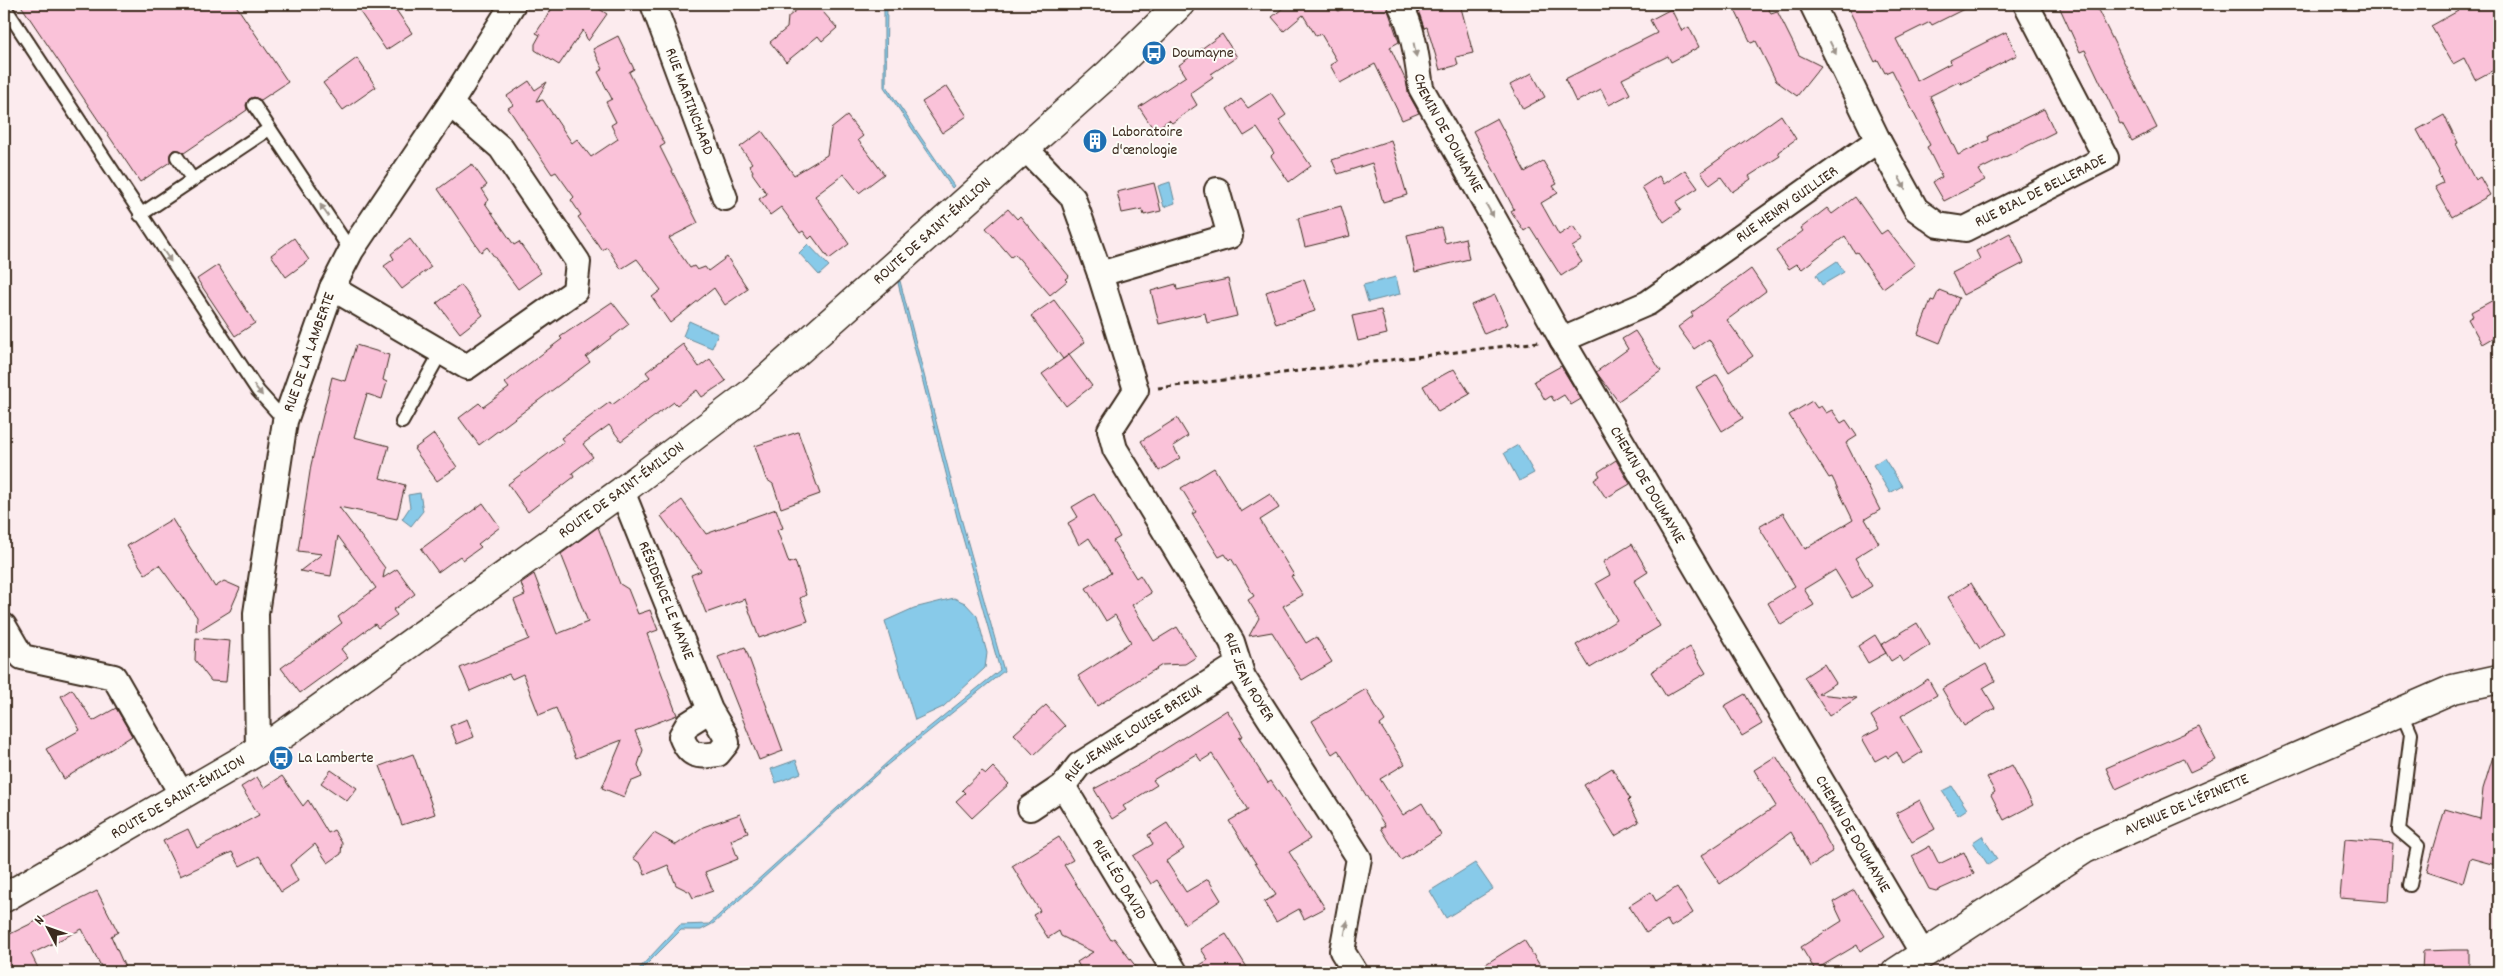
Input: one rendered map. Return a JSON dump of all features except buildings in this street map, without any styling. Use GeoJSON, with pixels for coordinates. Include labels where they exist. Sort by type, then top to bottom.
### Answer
{"type":"FeatureCollection","features":[{"type":"Feature","properties":{"kind":"street","name":"RUE DE LA LAMBERTE"},"geometry":{"type":"LineString","coordinates":[[258,752],[256,613],[285,421],[332,288],[351,251],[450,104],[513,4]]}},
{"type":"Feature","properties":{"kind":"street","name":"RUE MARTINCHARD"},"geometry":{"type":"LineString","coordinates":[[653,4],[725,198]]}},
{"type":"Feature","properties":{"kind":"street","name":"ROUTE DE SAINT-ÉMILION"},"geometry":{"type":"LineString","coordinates":[[4,898],[258,752],[622,491],[750,394],[1114,68],[1180,4]]}},
{"type":"Feature","properties":{"kind":"street","name":"CHEMIN DE DOUMAYNE"},"geometry":{"type":"LineString","coordinates":[[1400,4],[1408,18],[1414,42],[1421,88],[1562,340],[1923,954]]}},
{"type":"Feature","properties":{"kind":"street"},"geometry":{"type":"LineString","coordinates":[[1812,4],[1878,140]]}},
{"type":"Feature","properties":{"kind":"street","name":"RUE BIAL DE BELLERADE"},"geometry":{"type":"LineString","coordinates":[[1878,140],[1916,209],[1938,225],[1965,229],[2005,211],[2106,158],[2026,4]]}},
{"type":"Feature","properties":{"kind":"street"},"geometry":{"type":"LineString","coordinates":[[332,288],[466,367],[575,291],[578,262],[501,148],[450,104]]}},
{"type":"Feature","properties":{"kind":"street","name":"RUE HENRY GUILLIER"},"geometry":{"type":"LineString","coordinates":[[1562,340],[1648,303],[1878,140]]}},
{"type":"Feature","properties":{"kind":"street"},"geometry":{"type":"LineString","coordinates":[[1024,147],[1072,198],[1100,274],[1136,390]]}},
{"type":"Feature","properties":{"kind":"street"},"geometry":{"type":"LineString","coordinates":[[1100,274],[1230,236],[1217,190]]}},
{"type":"Feature","properties":{"kind":"street","name":"RUE JEAN ROYER"},"geometry":{"type":"LineString","coordinates":[[1136,390],[1110,430],[1115,449],[1232,642],[1243,677],[1359,858],[1342,951],[1355,972]]}},
{"type":"Feature","properties":{"kind":"street","name":"RÉSIDENCE LE MAYNE"},"geometry":{"type":"LineString","coordinates":[[622,491],[710,710]]}},
{"type":"Feature","properties":{"kind":"street"},"geometry":{"type":"LineString","coordinates":[[4,626],[22,657],[114,677],[182,795]]}},
{"type":"Feature","properties":{"kind":"street","name":"RUE JEANNE LOUISE BRIEUX"},"geometry":{"type":"LineString","coordinates":[[1030,808],[1063,786],[1079,765],[1239,664]]}},
{"type":"Feature","properties":{"kind":"street","name":"AVENUE DE L'ÉPINETTE"},"geometry":{"type":"LineString","coordinates":[[1896,972],[2085,849],[2453,689],[2499,679]]}},
{"type":"Feature","properties":{"kind":"street","name":"RUE LÉO DAVID"},"geometry":{"type":"LineString","coordinates":[[1063,786],[1175,972]]}},
{"type":"Feature","properties":{"kind":"lane"},"geometry":{"type":"LineString","coordinates":[[4,6],[140,215],[258,391],[285,421]]}},
{"type":"Feature","properties":{"kind":"lane"},"geometry":{"type":"LineString","coordinates":[[254,105],[351,251]]}},
{"type":"Feature","properties":{"kind":"lane"},"geometry":{"type":"LineString","coordinates":[[140,215],[269,129]]}},
{"type":"Feature","properties":{"kind":"lane"},"geometry":{"type":"LineString","coordinates":[[177,157],[193,180]]}},
{"type":"Feature","properties":{"kind":"lane"},"geometry":{"type":"LineString","coordinates":[[402,422],[441,352]]}},
{"type":"Feature","properties":{"kind":"lane"},"geometry":{"type":"LineString","coordinates":[[2401,711],[2411,734],[2399,830],[2418,846],[2410,886]]}},
{"type":"Feature","properties":{"kind":"path"},"geometry":{"type":"LineString","coordinates":[[1136,390],[1562,340]]}},
{"type":"Feature","properties":{"kind":"water"},"geometry":{"type":"Polygon","coordinates":[[[884,4],[887,4],[886,86],[954,186],[952,188],[884,87],[884,4]]]}},
{"type":"Feature","properties":{"kind":"water"},"geometry":{"type":"Polygon","coordinates":[[[1170,182],[1175,203],[1164,207],[1158,186],[1170,182]]]}},
{"type":"Feature","properties":{"kind":"water"},"geometry":{"type":"Polygon","coordinates":[[[808,244],[829,266],[819,275],[799,253],[808,244]]]}},
{"type":"Feature","properties":{"kind":"water"},"geometry":{"type":"Polygon","coordinates":[[[1837,261],[1844,272],[1822,285],[1816,275],[1837,261]]]}},
{"type":"Feature","properties":{"kind":"water"},"geometry":{"type":"Polygon","coordinates":[[[1396,277],[1400,294],[1368,302],[1363,285],[1396,277]]]}},
{"type":"Feature","properties":{"kind":"water"},"geometry":{"type":"Polygon","coordinates":[[[900,281],[959,511],[1004,671],[886,766],[714,923],[701,930],[681,930],[639,972],[636,972],[680,925],[709,924],[901,750],[1000,670],[957,517],[898,283],[900,281]]]}},
{"type":"Feature","properties":{"kind":"water"},"geometry":{"type":"Polygon","coordinates":[[[689,321],[718,334],[712,348],[683,336],[689,321]]]}},
{"type":"Feature","properties":{"kind":"water"},"geometry":{"type":"Polygon","coordinates":[[[1518,445],[1534,473],[1519,481],[1504,453],[1518,445]]]}},
{"type":"Feature","properties":{"kind":"water"},"geometry":{"type":"Polygon","coordinates":[[[1884,458],[1902,486],[1890,493],[1873,465],[1884,458]]]}},
{"type":"Feature","properties":{"kind":"water"},"geometry":{"type":"Polygon","coordinates":[[[420,493],[423,511],[411,526],[402,519],[410,507],[408,495],[420,493]]]}},
{"type":"Feature","properties":{"kind":"water"},"geometry":{"type":"Polygon","coordinates":[[[954,598],[965,603],[977,616],[987,653],[985,668],[943,707],[915,720],[885,621],[914,608],[954,598]]]}},
{"type":"Feature","properties":{"kind":"water"},"geometry":{"type":"Polygon","coordinates":[[[796,760],[801,773],[776,783],[771,769],[796,760]]]}},
{"type":"Feature","properties":{"kind":"water"},"geometry":{"type":"Polygon","coordinates":[[[1952,786],[1967,809],[1958,815],[1942,791],[1952,786]]]}},
{"type":"Feature","properties":{"kind":"water"},"geometry":{"type":"Polygon","coordinates":[[[1982,836],[1997,859],[1988,865],[1973,842],[1982,836]]]}},
{"type":"Feature","properties":{"kind":"water"},"geometry":{"type":"Polygon","coordinates":[[[1475,863],[1493,889],[1446,918],[1430,891],[1475,863]]]}},
{"type":"Feature","properties":{"kind":"place","name":"Doumayne"},"geometry":{"type":"Point","coordinates":[1154,53]}},
{"type":"Feature","properties":{"kind":"place","name":"Laboratoire d'œnologie"},"geometry":{"type":"Point","coordinates":[1095,141]}},
{"type":"Feature","properties":{"kind":"place","name":"La Lamberte"},"geometry":{"type":"Point","coordinates":[281,758]}}]}
